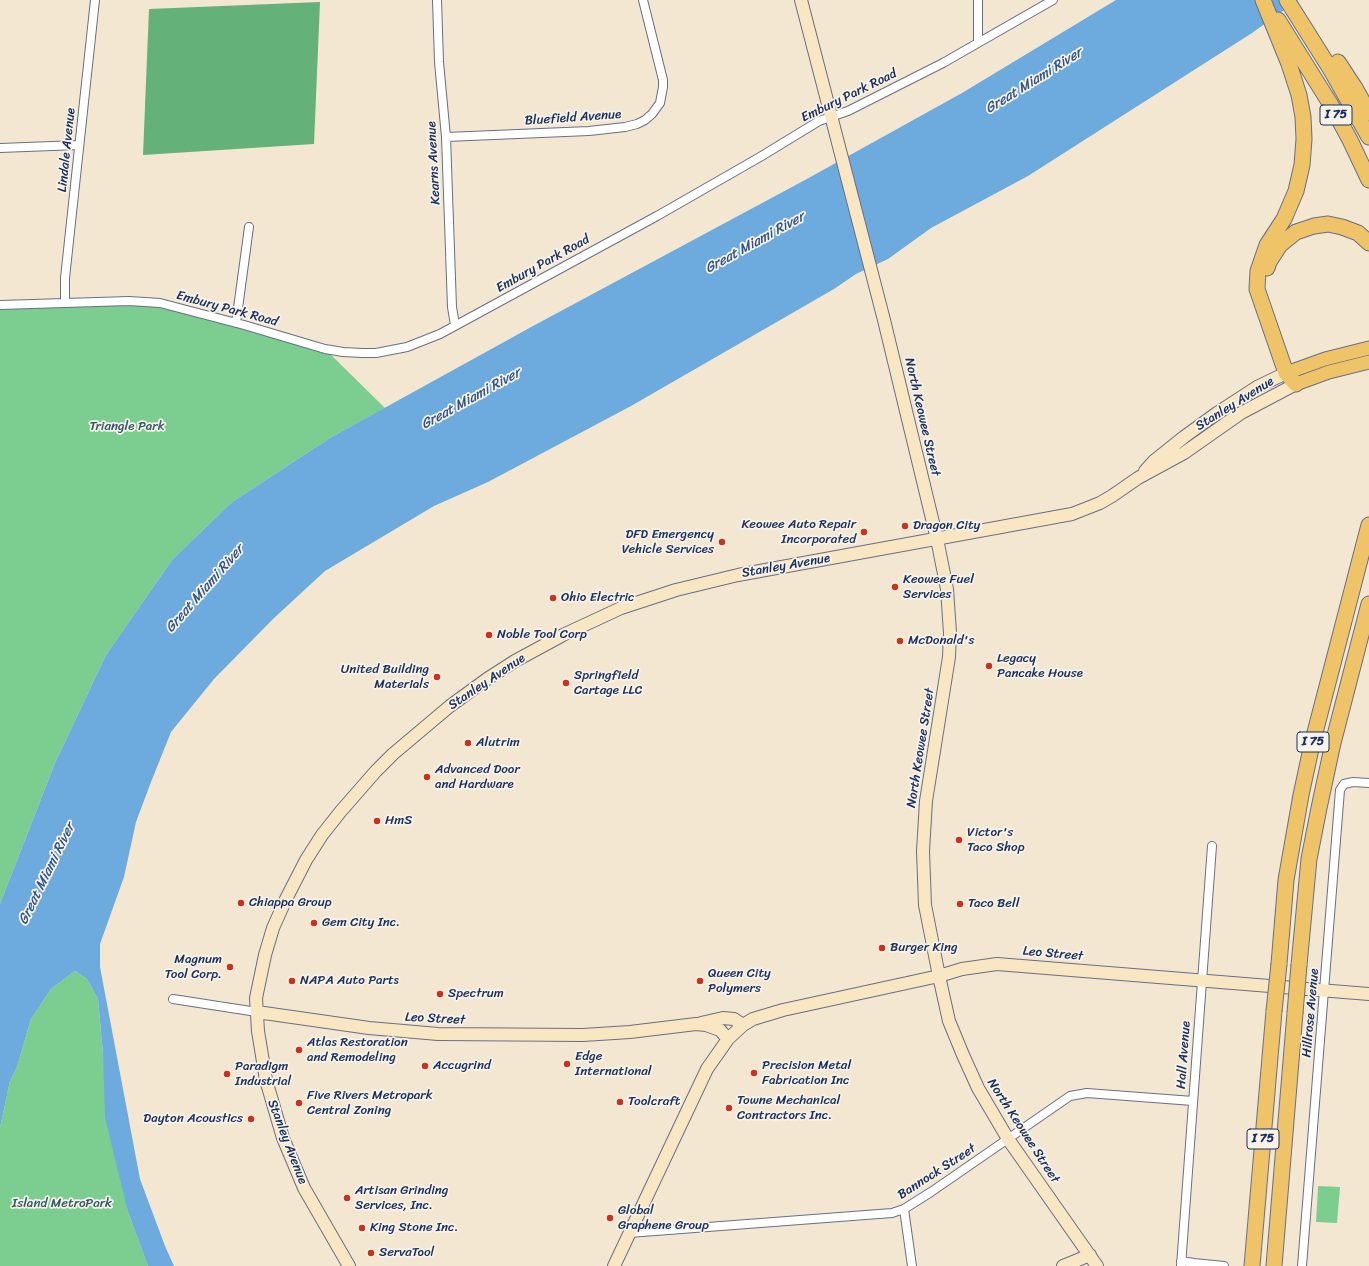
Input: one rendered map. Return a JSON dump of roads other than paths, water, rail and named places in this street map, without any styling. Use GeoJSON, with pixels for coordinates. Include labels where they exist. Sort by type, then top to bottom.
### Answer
{"type":"FeatureCollection","features":[{"type":"Feature","properties":{"kind":"highway","name":"I 75"},"geometry":{"type":"LineString","coordinates":[[1264,0],[1339,119],[1369,180]]}},
{"type":"Feature","properties":{"kind":"highway"},"geometry":{"type":"LineString","coordinates":[[1264,0],[1289,64],[1299,95],[1303,117],[1304,139],[1302,165],[1296,191],[1284,219],[1267,245],[1258,271],[1257,289],[1292,375]]}},
{"type":"Feature","properties":{"kind":"highway"},"geometry":{"type":"LineString","coordinates":[[1287,0],[1355,88],[1369,113]]}},
{"type":"Feature","properties":{"kind":"highway","name":"I 75"},"geometry":{"type":"LineString","coordinates":[[1317,40],[1369,137]]}},
{"type":"Feature","properties":{"kind":"highway"},"geometry":{"type":"LineString","coordinates":[[1292,375],[1267,301],[1265,279],[1269,262],[1280,245],[1291,236],[1296,232],[1314,226],[1328,224],[1342,227],[1358,233],[1369,243]]}},
{"type":"Feature","properties":{"kind":"highway","name":"I 75"},"geometry":{"type":"LineString","coordinates":[[1252,1266],[1286,880],[1300,795],[1369,525]]}},
{"type":"Feature","properties":{"kind":"highway","name":"I 75"},"geometry":{"type":"LineString","coordinates":[[1274,1266],[1298,965],[1310,858],[1333,743],[1368,611]]}},
{"type":"Feature","properties":{"kind":"main road","name":"Stanley Avenue"},"geometry":{"type":"LineString","coordinates":[[1292,375],[1325,359],[1369,348]]}},
{"type":"Feature","properties":{"kind":"main road","name":"Stanley Avenue"},"geometry":{"type":"LineString","coordinates":[[1292,375],[1329,372],[1369,362]]}},
{"type":"Feature","properties":{"kind":"street","name":"Lindale Avenue"},"geometry":{"type":"LineString","coordinates":[[65,302],[65,278],[95,0]]}},
{"type":"Feature","properties":{"kind":"street","name":"Kearns Avenue"},"geometry":{"type":"LineString","coordinates":[[436,0],[446,137],[452,307],[455,325]]}},
{"type":"Feature","properties":{"kind":"street","name":"Bluefield Avenue"},"geometry":{"type":"LineString","coordinates":[[446,137],[589,131],[625,127],[645,120],[652,114],[660,102],[663,80],[643,0]]}},
{"type":"Feature","properties":{"kind":"street","name":"North Keowee Street"},"geometry":{"type":"LineString","coordinates":[[801,0],[879,300],[937,538],[947,589],[950,633],[946,676],[926,801],[923,851],[925,905],[949,1021],[967,1066],[987,1105],[1008,1138],[1097,1266]]}},
{"type":"Feature","properties":{"kind":"street"},"geometry":{"type":"LineString","coordinates":[[978,0],[978,42]]}},
{"type":"Feature","properties":{"kind":"street","name":"Embury Park Road"},"geometry":{"type":"LineString","coordinates":[[0,305],[129,301],[160,303],[325,349],[343,352],[376,353],[408,347],[431,338],[664,212],[760,158],[820,121],[848,111],[943,62],[1053,0]]}},
{"type":"Feature","properties":{"kind":"street"},"geometry":{"type":"LineString","coordinates":[[0,148],[79,145]]}},
{"type":"Feature","properties":{"kind":"street"},"geometry":{"type":"LineString","coordinates":[[236,323],[249,227]]}},
{"type":"Feature","properties":{"kind":"street","name":"Stanley Avenue"},"geometry":{"type":"LineString","coordinates":[[349,1266],[304,1188],[283,1138],[266,1080],[260,1043],[256,998],[264,960],[274,928],[292,886],[306,860],[322,835],[353,796],[393,754],[450,706],[487,679],[535,649],[590,622],[628,606],[668,592],[701,583],[1072,514],[1100,503],[1121,491],[1138,478],[1184,453],[1292,375]]}},
{"type":"Feature","properties":{"kind":"street","name":"Hillrose Avenue"},"geometry":{"type":"LineString","coordinates":[[1302,1266],[1340,790],[1344,784],[1353,782],[1367,783]]}},
{"type":"Feature","properties":{"kind":"street","name":"Hall Avenue"},"geometry":{"type":"LineString","coordinates":[[1181,1263],[1212,846]]}},
{"type":"Feature","properties":{"kind":"street","name":"Leo Street"},"geometry":{"type":"LineString","coordinates":[[696,1024],[706,1025],[720,1030],[728,1039],[743,1025],[753,1019],[783,1010],[939,976],[962,969],[997,964],[1369,994]]}},
{"type":"Feature","properties":{"kind":"street","name":"Leo Street"},"geometry":{"type":"LineString","coordinates":[[173,999],[369,1028],[438,1034],[583,1035],[630,1032],[696,1024],[724,1018],[734,1019],[743,1025]]}},
{"type":"Feature","properties":{"kind":"street"},"geometry":{"type":"LineString","coordinates":[[614,1266],[708,1069],[728,1039]]}},
{"type":"Feature","properties":{"kind":"street","name":"Bannock Street"},"geometry":{"type":"LineString","coordinates":[[629,1233],[883,1214],[904,1210],[1070,1096],[1080,1093],[1193,1101]]}},
{"type":"Feature","properties":{"kind":"street"},"geometry":{"type":"LineString","coordinates":[[904,1210],[912,1266]]}},
{"type":"Feature","properties":{"kind":"street"},"geometry":{"type":"LineString","coordinates":[[1063,1266],[1090,1255]]}},
{"type":"Feature","properties":{"kind":"street"},"geometry":{"type":"LineString","coordinates":[[1181,1263],[1224,1266]]}},
{"type":"Feature","properties":{"kind":"water","name":"Great Miami River"},"geometry":{"type":"Polygon","coordinates":[[[1116,0],[1298,0],[1252,33],[1028,176],[931,228],[888,259],[856,274],[834,289],[631,406],[488,482],[434,506],[325,571],[273,619],[214,679],[171,732],[136,822],[124,877],[100,944],[100,967],[140,1179],[174,1266],[148,1266],[128,1212],[105,1118],[103,1054],[98,999],[87,979],[75,971],[51,989],[31,1019],[17,1067],[10,1081],[0,1128],[0,904],[55,763],[106,655],[172,560],[232,502],[330,438],[962,93],[1116,0]]]}},
{"type":"Feature","properties":{"kind":"place","name":"Dragon City"},"geometry":{"type":"Point","coordinates":[905,526]}},
{"type":"Feature","properties":{"kind":"place","name":"Keowee Auto Repair Incorporated"},"geometry":{"type":"Point","coordinates":[864,532]}},
{"type":"Feature","properties":{"kind":"place","name":"DFD Emergency Vehicle Services"},"geometry":{"type":"Point","coordinates":[722,542]}},
{"type":"Feature","properties":{"kind":"place","name":"Keowee Fuel Services"},"geometry":{"type":"Point","coordinates":[895,587]}},
{"type":"Feature","properties":{"kind":"place","name":"Ohio Electric"},"geometry":{"type":"Point","coordinates":[553,598]}},
{"type":"Feature","properties":{"kind":"place","name":"Noble Tool Corp"},"geometry":{"type":"Point","coordinates":[489,635]}},
{"type":"Feature","properties":{"kind":"place","name":"McDonald's"},"geometry":{"type":"Point","coordinates":[900,641]}},
{"type":"Feature","properties":{"kind":"place","name":"Legacy Pancake House"},"geometry":{"type":"Point","coordinates":[989,666]}},
{"type":"Feature","properties":{"kind":"place","name":"United Building Materials"},"geometry":{"type":"Point","coordinates":[437,677]}},
{"type":"Feature","properties":{"kind":"place","name":"Springfield Cartage LLC"},"geometry":{"type":"Point","coordinates":[566,683]}},
{"type":"Feature","properties":{"kind":"place","name":"Alutrim"},"geometry":{"type":"Point","coordinates":[468,743]}},
{"type":"Feature","properties":{"kind":"place","name":"Advanced Door and Hardware"},"geometry":{"type":"Point","coordinates":[427,777]}},
{"type":"Feature","properties":{"kind":"place","name":"HmS"},"geometry":{"type":"Point","coordinates":[377,821]}},
{"type":"Feature","properties":{"kind":"place","name":"Victor's Taco Shop"},"geometry":{"type":"Point","coordinates":[959,840]}},
{"type":"Feature","properties":{"kind":"place","name":"Chiappa Group"},"geometry":{"type":"Point","coordinates":[241,903]}},
{"type":"Feature","properties":{"kind":"place","name":"Taco Bell"},"geometry":{"type":"Point","coordinates":[960,904]}},
{"type":"Feature","properties":{"kind":"place","name":"Gem City Inc."},"geometry":{"type":"Point","coordinates":[314,923]}},
{"type":"Feature","properties":{"kind":"place","name":"Burger King"},"geometry":{"type":"Point","coordinates":[882,948]}},
{"type":"Feature","properties":{"kind":"place","name":"Magnum Tool Corp."},"geometry":{"type":"Point","coordinates":[230,967]}},
{"type":"Feature","properties":{"kind":"place","name":"NAPA Auto Parts"},"geometry":{"type":"Point","coordinates":[292,981]}},
{"type":"Feature","properties":{"kind":"place","name":"Queen City Polymers"},"geometry":{"type":"Point","coordinates":[700,981]}},
{"type":"Feature","properties":{"kind":"place","name":"Spectrum"},"geometry":{"type":"Point","coordinates":[440,994]}},
{"type":"Feature","properties":{"kind":"place","name":"Atlas Restoration and Remodeling"},"geometry":{"type":"Point","coordinates":[299,1050]}},
{"type":"Feature","properties":{"kind":"place","name":"Edge International"},"geometry":{"type":"Point","coordinates":[567,1064]}},
{"type":"Feature","properties":{"kind":"place","name":"Accugrind"},"geometry":{"type":"Point","coordinates":[425,1066]}},
{"type":"Feature","properties":{"kind":"place","name":"Precision Metal Fabrication Inc"},"geometry":{"type":"Point","coordinates":[754,1073]}},
{"type":"Feature","properties":{"kind":"place","name":"Paradigm Industrial"},"geometry":{"type":"Point","coordinates":[227,1074]}},
{"type":"Feature","properties":{"kind":"place","name":"Toolcraft"},"geometry":{"type":"Point","coordinates":[620,1102]}},
{"type":"Feature","properties":{"kind":"place","name":"Five Rivers Metropark Central Zoning"},"geometry":{"type":"Point","coordinates":[299,1103]}},
{"type":"Feature","properties":{"kind":"place","name":"Towne Mechanical Contractors Inc."},"geometry":{"type":"Point","coordinates":[729,1108]}},
{"type":"Feature","properties":{"kind":"place","name":"Dayton Acoustics"},"geometry":{"type":"Point","coordinates":[251,1119]}},
{"type":"Feature","properties":{"kind":"place","name":"Artisan Grinding Services, Inc."},"geometry":{"type":"Point","coordinates":[347,1198]}},
{"type":"Feature","properties":{"kind":"place","name":"Global Graphene Group"},"geometry":{"type":"Point","coordinates":[610,1218]}},
{"type":"Feature","properties":{"kind":"place","name":"King Stone Inc."},"geometry":{"type":"Point","coordinates":[362,1228]}},
{"type":"Feature","properties":{"kind":"place","name":"ServaTool"},"geometry":{"type":"Point","coordinates":[371,1253]}},
{"type":"Feature","properties":{"kind":"park label","name":"Triangle Park"},"geometry":{"type":"Point","coordinates":[127,427]}},
{"type":"Feature","properties":{"kind":"park label","name":"Island MetroPark"},"geometry":{"type":"Point","coordinates":[62,1204]}}]}
